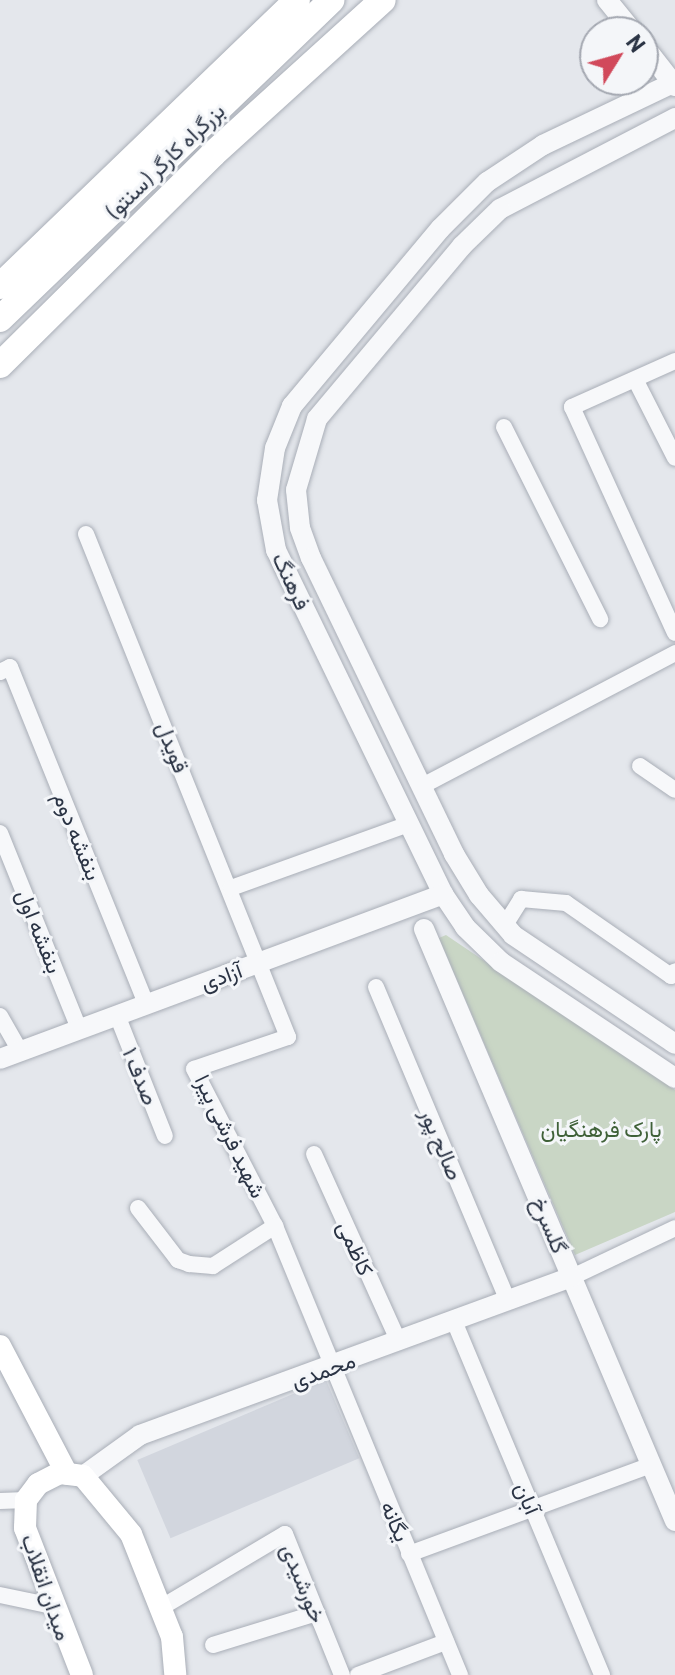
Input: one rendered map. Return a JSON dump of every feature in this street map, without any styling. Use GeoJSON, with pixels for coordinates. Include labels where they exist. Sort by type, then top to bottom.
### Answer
{"type":"FeatureCollection","features":[{"type":"Feature","properties":{"kind":"highway","name":"بزرگراه کارگر (سنتو)"},"geometry":{"type":"LineString","coordinates":[[0,286],[297,0]]}},
{"type":"Feature","properties":{"kind":"highway","name":"بزرگراه کارگر (سنتو)"},"geometry":{"type":"LineString","coordinates":[[0,319],[331,0]]}},
{"type":"Feature","properties":{"kind":"highway"},"geometry":{"type":"LineString","coordinates":[[0,365],[213,154],[383,0]]}},
{"type":"Feature","properties":{"kind":"main road"},"geometry":{"type":"LineString","coordinates":[[0,1346],[75,1475],[131,1534],[172,1637],[175,1675]]}},
{"type":"Feature","properties":{"kind":"main road"},"geometry":{"type":"LineString","coordinates":[[26,1500],[38,1484],[75,1475]]}},
{"type":"Feature","properties":{"kind":"main road","name":"میدان انقلاب"},"geometry":{"type":"LineString","coordinates":[[26,1500],[25,1528],[52,1606],[82,1675]]}},
{"type":"Feature","properties":{"kind":"street"},"geometry":{"type":"LineString","coordinates":[[607,0],[620,16]]}},
{"type":"Feature","properties":{"kind":"street"},"geometry":{"type":"LineString","coordinates":[[659,65],[674,83]]}},
{"type":"Feature","properties":{"kind":"street","name":"فرهنگ"},"geometry":{"type":"LineString","coordinates":[[674,83],[543,145],[487,182],[430,240],[292,406],[273,461],[267,500],[273,534],[443,894],[465,927],[501,962],[675,1078]]}},
{"type":"Feature","properties":{"kind":"street","name":"فرهنگ"},"geometry":{"type":"LineString","coordinates":[[675,118],[500,209],[462,246],[317,419],[296,490],[300,528],[454,854],[505,925],[675,1044]]}},
{"type":"Feature","properties":{"kind":"street"},"geometry":{"type":"LineString","coordinates":[[675,361],[572,407],[675,633]]}},
{"type":"Feature","properties":{"kind":"street"},"geometry":{"type":"LineString","coordinates":[[636,381],[675,458]]}},
{"type":"Feature","properties":{"kind":"street"},"geometry":{"type":"LineString","coordinates":[[504,427],[600,619]]}},
{"type":"Feature","properties":{"kind":"street"},"geometry":{"type":"LineString","coordinates":[[273,534],[300,528]]}},
{"type":"Feature","properties":{"kind":"street","name":"قویدل"},"geometry":{"type":"LineString","coordinates":[[86,534],[261,962]]}},
{"type":"Feature","properties":{"kind":"street"},"geometry":{"type":"LineString","coordinates":[[424,785],[675,653]]}},
{"type":"Feature","properties":{"kind":"street","name":"بنفشه دوم"},"geometry":{"type":"LineString","coordinates":[[5,670],[146,1004]]}},
{"type":"Feature","properties":{"kind":"street"},"geometry":{"type":"LineString","coordinates":[[640,766],[675,790]]}},
{"type":"Feature","properties":{"kind":"street"},"geometry":{"type":"LineString","coordinates":[[231,888],[409,824]]}},
{"type":"Feature","properties":{"kind":"street","name":"بنفشه اول"},"geometry":{"type":"LineString","coordinates":[[0,833],[79,1029]]}},
{"type":"Feature","properties":{"kind":"street","name":"آزادی"},"geometry":{"type":"LineString","coordinates":[[0,1059],[443,894]]}},
{"type":"Feature","properties":{"kind":"street"},"geometry":{"type":"LineString","coordinates":[[505,925],[521,899],[566,903],[671,976],[675,971]]}},
{"type":"Feature","properties":{"kind":"street","name":"گلسرخ"},"geometry":{"type":"LineString","coordinates":[[424,929],[675,1521]]}},
{"type":"Feature","properties":{"kind":"street","name":"شهید فرشی پیرا"},"geometry":{"type":"LineString","coordinates":[[261,962],[288,1037],[194,1069],[275,1226],[331,1367]]}},
{"type":"Feature","properties":{"kind":"street","name":"صالح پور"},"geometry":{"type":"LineString","coordinates":[[376,987],[508,1301]]}},
{"type":"Feature","properties":{"kind":"street","name":"صدف ۱"},"geometry":{"type":"LineString","coordinates":[[117,1015],[165,1136]]}},
{"type":"Feature","properties":{"kind":"street"},"geometry":{"type":"LineString","coordinates":[[0,1016],[20,1051]]}},
{"type":"Feature","properties":{"kind":"street","name":"کاظمی"},"geometry":{"type":"LineString","coordinates":[[314,1154],[399,1342]]}},
{"type":"Feature","properties":{"kind":"street"},"geometry":{"type":"LineString","coordinates":[[138,1208],[178,1260],[189,1264],[213,1266],[275,1226]]}},
{"type":"Feature","properties":{"kind":"street"},"geometry":{"type":"LineString","coordinates":[[572,1277],[675,1228]]}},
{"type":"Feature","properties":{"kind":"street","name":"محمدی"},"geometry":{"type":"LineString","coordinates":[[75,1475],[140,1435],[572,1277]]}},
{"type":"Feature","properties":{"kind":"street","name":"آبان"},"geometry":{"type":"LineString","coordinates":[[454,1321],[602,1675]]}},
{"type":"Feature","properties":{"kind":"street","name":"یگانه"},"geometry":{"type":"LineString","coordinates":[[331,1367],[460,1675]]}},
{"type":"Feature","properties":{"kind":"street"},"geometry":{"type":"LineString","coordinates":[[409,1554],[651,1465]]}},
{"type":"Feature","properties":{"kind":"street"},"geometry":{"type":"LineString","coordinates":[[0,1501],[26,1500]]}},
{"type":"Feature","properties":{"kind":"street","name":"خورشیدی"},"geometry":{"type":"LineString","coordinates":[[162,1607],[285,1534],[342,1675]]}},
{"type":"Feature","properties":{"kind":"street"},"geometry":{"type":"LineString","coordinates":[[0,1595],[52,1606]]}},
{"type":"Feature","properties":{"kind":"street"},"geometry":{"type":"LineString","coordinates":[[213,1645],[317,1613]]}},
{"type":"Feature","properties":{"kind":"street"},"geometry":{"type":"LineString","coordinates":[[358,1675],[446,1642]]}},
{"type":"Feature","properties":{"kind":"shaded area"},"geometry":{"type":"Polygon","coordinates":[[[326,1380],[359,1458],[171,1538],[137,1460],[326,1380]]]}},
{"type":"Feature","properties":{"kind":"green space","name":"پارک فرهنگیان"},"geometry":{"type":"Polygon","coordinates":[[[446,935],[675,1090],[675,1212],[575,1255],[439,938],[446,935]]]}}]}
